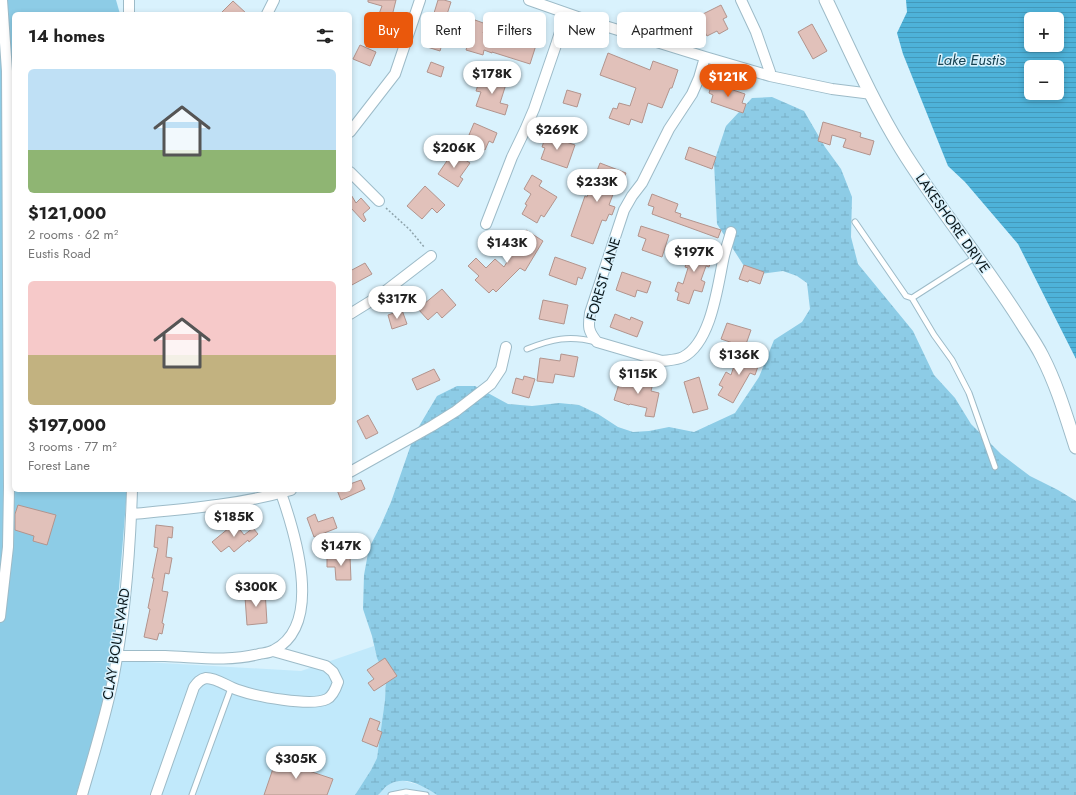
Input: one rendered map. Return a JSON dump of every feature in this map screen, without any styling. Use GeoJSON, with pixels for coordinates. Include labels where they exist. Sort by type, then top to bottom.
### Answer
{"type":"FeatureCollection","features":[{"type":"Feature","properties":{"kind":"street"},"geometry":{"type":"LineString","coordinates":[[0,617],[8,547],[5,479],[8,362],[4,246],[2,0]]}},
{"type":"Feature","properties":{"kind":"street"},"geometry":{"type":"LineString","coordinates":[[129,0],[129,12]]}},
{"type":"Feature","properties":{"kind":"street"},"geometry":{"type":"LineString","coordinates":[[268,12],[274,0]]}},
{"type":"Feature","properties":{"kind":"street"},"geometry":{"type":"LineString","coordinates":[[352,129],[395,74],[420,0]]}},
{"type":"Feature","properties":{"kind":"street"},"geometry":{"type":"LineString","coordinates":[[529,0],[544,3],[564,12]]}},
{"type":"Feature","properties":{"kind":"street"},"geometry":{"type":"LineString","coordinates":[[741,0],[756,32],[770,72],[770,76]]}},
{"type":"Feature","properties":{"kind":"street","name":"LAKESHORE DRIVE"},"geometry":{"type":"LineString","coordinates":[[826,0],[872,94],[901,148],[938,204],[1011,304],[1042,355],[1052,376],[1076,447]]}},
{"type":"Feature","properties":{"kind":"street"},"geometry":{"type":"LineString","coordinates":[[609,27],[770,76],[832,89],[872,94]]}},
{"type":"Feature","properties":{"kind":"street"},"geometry":{"type":"LineString","coordinates":[[486,224],[512,157],[534,108],[555,48]]}},
{"type":"Feature","properties":{"kind":"street","name":"FOREST LANE"},"geometry":{"type":"LineString","coordinates":[[705,57],[699,78],[692,94],[669,129],[645,179],[624,210],[590,313],[589,330],[597,342],[662,361],[674,360],[684,356],[692,350],[706,328],[714,305],[731,232]]}},
{"type":"Feature","properties":{"kind":"street"},"geometry":{"type":"LineString","coordinates":[[352,174],[378,201]]}},
{"type":"Feature","properties":{"kind":"street"},"geometry":{"type":"LineString","coordinates":[[352,313],[379,296],[431,256]]}},
{"type":"Feature","properties":{"kind":"street"},"geometry":{"type":"LineString","coordinates":[[352,471],[456,411],[491,384],[501,369],[506,348]]}},
{"type":"Feature","properties":{"kind":"street","name":"CLAY BOULEVARD"},"geometry":{"type":"LineString","coordinates":[[82,795],[102,725],[117,656],[123,612],[132,514],[132,492]]}},
{"type":"Feature","properties":{"kind":"street"},"geometry":{"type":"LineString","coordinates":[[132,514],[201,507],[281,492]]}},
{"type":"Feature","properties":{"kind":"street"},"geometry":{"type":"LineString","coordinates":[[117,656],[166,656],[239,659],[273,651],[285,642],[294,631],[300,615],[301,599],[300,561],[286,492]]}},
{"type":"Feature","properties":{"kind":"street"},"geometry":{"type":"LineString","coordinates":[[156,795],[196,683],[208,678],[247,693],[298,701],[324,700],[332,694],[338,682],[333,672],[326,666],[273,651]]}},
{"type":"Feature","properties":{"kind":"lane"},"geometry":{"type":"LineString","coordinates":[[855,222],[906,296],[912,298],[952,360],[969,393],[995,467]]}},
{"type":"Feature","properties":{"kind":"lane"},"geometry":{"type":"LineString","coordinates":[[912,298],[977,256]]}},
{"type":"Feature","properties":{"kind":"lane"},"geometry":{"type":"LineString","coordinates":[[527,349],[556,339],[581,338],[597,342]]}},
{"type":"Feature","properties":{"kind":"lane"},"geometry":{"type":"LineString","coordinates":[[192,795],[231,688]]}},
{"type":"Feature","properties":{"kind":"lane"},"geometry":{"type":"LineString","coordinates":[[391,795],[406,792],[426,795]]}},
{"type":"Feature","properties":{"kind":"path"},"geometry":{"type":"LineString","coordinates":[[378,201],[410,230],[431,256]]}},
{"type":"Feature","properties":{"kind":"shaded area"},"geometry":{"type":"Polygon","coordinates":[[[374,646],[377,658],[386,678],[385,700],[377,758],[355,795],[76,795],[102,710],[110,660],[301,671],[374,646]]]}},
{"type":"Feature","properties":{"kind":"shaded area"},"geometry":{"type":"Polygon","coordinates":[[[400,780],[423,786],[437,795],[378,795],[389,784],[400,780]]]}},
{"type":"Feature","properties":{"kind":"green space"},"geometry":{"type":"Polygon","coordinates":[[[0,0],[116,0],[119,12],[12,12],[12,492],[127,492],[116,625],[102,710],[76,795],[0,795],[0,0]]]}},
{"type":"Feature","properties":{"kind":"green space"},"geometry":{"type":"Polygon","coordinates":[[[772,97],[804,111],[825,147],[841,169],[852,197],[851,237],[858,264],[913,331],[934,375],[955,398],[971,424],[1001,454],[1030,476],[1076,501],[1076,795],[437,795],[420,785],[408,781],[402,781],[388,785],[378,795],[355,795],[377,758],[385,700],[386,678],[377,658],[372,636],[363,609],[364,575],[369,548],[391,502],[415,433],[437,396],[457,386],[475,386],[508,404],[532,406],[559,403],[579,405],[598,414],[618,427],[633,432],[649,431],[669,427],[694,432],[735,413],[759,377],[774,340],[802,322],[810,309],[807,283],[797,276],[783,271],[760,274],[744,266],[717,224],[714,162],[726,126],[752,98],[772,97]]]}},
{"type":"Feature","properties":{"kind":"water","name":"Lake Eustis"},"geometry":{"type":"Polygon","coordinates":[[[906,0],[1076,0],[1076,359],[1018,244],[965,182],[948,166],[903,54],[897,33],[907,12],[906,0]]]}},
{"type":"Feature","properties":{"kind":"building"},"geometry":{"type":"Polygon","coordinates":[[[368,0],[396,0],[393,12],[380,12],[382,6],[368,2],[368,0]]]}},
{"type":"Feature","properties":{"kind":"building"},"geometry":{"type":"Polygon","coordinates":[[[438,0],[451,2],[448,12],[434,12],[438,0]]]}},
{"type":"Feature","properties":{"kind":"building"},"geometry":{"type":"Polygon","coordinates":[[[233,1],[245,12],[222,12],[233,1]]]}},
{"type":"Feature","properties":{"kind":"building"},"geometry":{"type":"Polygon","coordinates":[[[721,5],[727,17],[723,19],[728,29],[719,34],[717,31],[707,36],[706,12],[721,5]]]}},
{"type":"Feature","properties":{"kind":"building"},"geometry":{"type":"Polygon","coordinates":[[[475,20],[483,23],[483,48],[535,48],[530,64],[484,50],[483,55],[466,50],[467,48],[475,48],[475,20]]]}},
{"type":"Feature","properties":{"kind":"building"},"geometry":{"type":"Polygon","coordinates":[[[812,24],[827,51],[813,59],[798,32],[812,24]]]}},
{"type":"Feature","properties":{"kind":"building"},"geometry":{"type":"Polygon","coordinates":[[[360,45],[376,52],[370,66],[353,59],[360,45]]]}},
{"type":"Feature","properties":{"kind":"building"},"geometry":{"type":"Polygon","coordinates":[[[430,48],[441,48],[440,51],[430,48]]]}},
{"type":"Feature","properties":{"kind":"building"},"geometry":{"type":"Polygon","coordinates":[[[608,53],[650,70],[653,61],[678,70],[672,88],[670,88],[662,108],[648,103],[642,123],[631,119],[629,125],[609,118],[613,108],[617,109],[619,103],[630,106],[636,88],[600,75],[608,53]]]}},
{"type":"Feature","properties":{"kind":"building"},"geometry":{"type":"Polygon","coordinates":[[[431,62],[444,67],[441,77],[427,72],[431,62]]]}},
{"type":"Feature","properties":{"kind":"building"},"geometry":{"type":"Polygon","coordinates":[[[487,75],[507,81],[500,103],[508,105],[505,115],[476,106],[481,92],[476,91],[480,79],[485,80],[487,75]]]}},
{"type":"Feature","properties":{"kind":"building"},"geometry":{"type":"Polygon","coordinates":[[[712,83],[745,94],[742,103],[746,104],[743,113],[711,102],[713,95],[709,93],[712,83]]]}},
{"type":"Feature","properties":{"kind":"building"},"geometry":{"type":"Polygon","coordinates":[[[567,90],[581,94],[577,107],[563,103],[567,90]]]}},
{"type":"Feature","properties":{"kind":"building"},"geometry":{"type":"Polygon","coordinates":[[[823,122],[861,133],[860,137],[874,141],[870,155],[843,147],[846,139],[832,135],[830,145],[818,141],[823,122]]]}},
{"type":"Feature","properties":{"kind":"building"},"geometry":{"type":"Polygon","coordinates":[[[474,123],[497,133],[493,143],[489,141],[485,150],[471,144],[474,137],[469,135],[474,123]]]}},
{"type":"Feature","properties":{"kind":"building"},"geometry":{"type":"Polygon","coordinates":[[[546,135],[575,145],[567,168],[541,159],[545,148],[542,147],[546,135]]]}},
{"type":"Feature","properties":{"kind":"building"},"geometry":{"type":"Polygon","coordinates":[[[689,147],[716,157],[712,169],[685,159],[689,147]]]}},
{"type":"Feature","properties":{"kind":"building"},"geometry":{"type":"Polygon","coordinates":[[[453,152],[470,163],[460,177],[463,179],[458,187],[438,174],[453,152]]]}},
{"type":"Feature","properties":{"kind":"building"},"geometry":{"type":"Polygon","coordinates":[[[600,163],[626,173],[622,182],[618,181],[609,205],[615,207],[612,215],[609,214],[606,221],[602,220],[593,244],[571,236],[585,196],[587,197],[600,163]]]}},
{"type":"Feature","properties":{"kind":"building"},"geometry":{"type":"Polygon","coordinates":[[[532,175],[542,181],[539,186],[557,197],[544,217],[541,215],[537,223],[522,214],[527,205],[525,204],[531,194],[524,189],[532,175]]]}},
{"type":"Feature","properties":{"kind":"building"},"geometry":{"type":"Polygon","coordinates":[[[425,186],[445,205],[437,213],[432,208],[422,219],[407,206],[425,186]]]}},
{"type":"Feature","properties":{"kind":"building"},"geometry":{"type":"Polygon","coordinates":[[[652,194],[678,204],[675,212],[681,214],[680,217],[721,230],[718,238],[652,214],[654,207],[648,205],[652,194]]]}},
{"type":"Feature","properties":{"kind":"building"},"geometry":{"type":"Polygon","coordinates":[[[352,196],[356,203],[361,198],[370,208],[363,214],[366,220],[364,222],[352,209],[352,196]]]}},
{"type":"Feature","properties":{"kind":"building"},"geometry":{"type":"Polygon","coordinates":[[[641,226],[669,235],[662,257],[642,250],[646,239],[638,236],[641,226]]]}},
{"type":"Feature","properties":{"kind":"building"},"geometry":{"type":"Polygon","coordinates":[[[526,230],[543,241],[525,271],[520,268],[496,292],[493,289],[489,293],[475,280],[479,276],[468,266],[476,258],[486,268],[495,259],[504,267],[526,230]]]}},
{"type":"Feature","properties":{"kind":"building"},"geometry":{"type":"Polygon","coordinates":[[[693,242],[707,247],[704,255],[712,258],[709,267],[706,266],[701,280],[705,282],[702,292],[694,290],[689,304],[677,300],[679,293],[675,291],[678,282],[683,284],[688,268],[685,267],[693,242]]]}},
{"type":"Feature","properties":{"kind":"building"},"geometry":{"type":"Polygon","coordinates":[[[555,257],[586,268],[582,279],[578,277],[576,285],[549,275],[555,257]]]}},
{"type":"Feature","properties":{"kind":"building"},"geometry":{"type":"Polygon","coordinates":[[[365,263],[372,274],[352,285],[352,270],[365,263]]]}},
{"type":"Feature","properties":{"kind":"building"},"geometry":{"type":"Polygon","coordinates":[[[744,265],[764,272],[760,284],[749,280],[748,282],[739,279],[744,265]]]}},
{"type":"Feature","properties":{"kind":"building"},"geometry":{"type":"Polygon","coordinates":[[[622,272],[651,282],[647,293],[637,290],[635,297],[616,290],[622,272]]]}},
{"type":"Feature","properties":{"kind":"building"},"geometry":{"type":"Polygon","coordinates":[[[442,289],[456,305],[442,318],[437,312],[428,320],[418,309],[442,289]]]}},
{"type":"Feature","properties":{"kind":"building"},"geometry":{"type":"Polygon","coordinates":[[[543,300],[568,305],[564,324],[539,319],[543,300]]]}},
{"type":"Feature","properties":{"kind":"building"},"geometry":{"type":"Polygon","coordinates":[[[402,310],[407,324],[392,329],[388,315],[402,310]]]}},
{"type":"Feature","properties":{"kind":"building"},"geometry":{"type":"Polygon","coordinates":[[[615,314],[630,320],[631,317],[643,322],[637,337],[610,327],[615,314]]]}},
{"type":"Feature","properties":{"kind":"building"},"geometry":{"type":"Polygon","coordinates":[[[727,323],[751,330],[745,347],[721,339],[727,323]]]}},
{"type":"Feature","properties":{"kind":"building"},"geometry":{"type":"Polygon","coordinates":[[[739,351],[761,358],[755,375],[750,373],[733,403],[718,395],[723,387],[719,385],[726,372],[731,375],[739,351]]]}},
{"type":"Feature","properties":{"kind":"building"},"geometry":{"type":"Polygon","coordinates":[[[561,354],[578,357],[574,377],[555,374],[553,383],[537,381],[540,358],[560,361],[561,354]]]}},
{"type":"Feature","properties":{"kind":"building"},"geometry":{"type":"Polygon","coordinates":[[[434,369],[440,380],[417,390],[412,379],[434,369]]]}},
{"type":"Feature","properties":{"kind":"building"},"geometry":{"type":"Polygon","coordinates":[[[524,376],[535,379],[529,398],[512,393],[516,378],[523,380],[524,376]]]}},
{"type":"Feature","properties":{"kind":"building"},"geometry":{"type":"Polygon","coordinates":[[[629,377],[653,383],[651,391],[659,393],[654,417],[645,416],[647,408],[629,405],[614,400],[619,384],[626,386],[629,377]]]}},
{"type":"Feature","properties":{"kind":"building"},"geometry":{"type":"Polygon","coordinates":[[[699,377],[708,409],[693,413],[684,382],[699,377]]]}},
{"type":"Feature","properties":{"kind":"building"},"geometry":{"type":"Polygon","coordinates":[[[368,415],[378,433],[366,439],[357,421],[368,415]]]}},
{"type":"Feature","properties":{"kind":"building"},"geometry":{"type":"Polygon","coordinates":[[[361,480],[365,489],[341,500],[338,492],[352,492],[352,483],[361,480]]]}},
{"type":"Feature","properties":{"kind":"building"},"geometry":{"type":"Polygon","coordinates":[[[18,505],[56,515],[47,545],[33,541],[34,536],[15,530],[15,514],[18,505]]]}},
{"type":"Feature","properties":{"kind":"building"},"geometry":{"type":"Polygon","coordinates":[[[315,514],[318,522],[333,517],[337,528],[314,537],[307,518],[315,514]]]}},
{"type":"Feature","properties":{"kind":"building"},"geometry":{"type":"Polygon","coordinates":[[[235,523],[244,535],[253,528],[258,534],[234,552],[229,546],[221,552],[212,542],[235,523]]]}},
{"type":"Feature","properties":{"kind":"building"},"geometry":{"type":"Polygon","coordinates":[[[156,525],[173,527],[172,538],[168,537],[166,557],[172,558],[169,574],[165,573],[162,591],[168,592],[162,623],[164,624],[162,634],[159,633],[157,640],[144,637],[150,609],[148,608],[158,548],[154,547],[156,525]]]}},
{"type":"Feature","properties":{"kind":"building"},"geometry":{"type":"Polygon","coordinates":[[[350,556],[351,580],[336,580],[335,567],[327,567],[327,557],[350,556]]]}},
{"type":"Feature","properties":{"kind":"building"},"geometry":{"type":"Polygon","coordinates":[[[265,590],[267,623],[247,625],[245,597],[253,597],[252,591],[265,590]]]}},
{"type":"Feature","properties":{"kind":"building"},"geometry":{"type":"Polygon","coordinates":[[[385,658],[397,676],[374,691],[368,683],[374,679],[367,670],[385,658]]]}},
{"type":"Feature","properties":{"kind":"building"},"geometry":{"type":"Polygon","coordinates":[[[370,718],[380,722],[377,730],[382,732],[377,747],[362,741],[370,718]]]}},
{"type":"Feature","properties":{"kind":"building"},"geometry":{"type":"Polygon","coordinates":[[[278,754],[302,762],[300,768],[333,779],[327,795],[264,795],[278,754]]]}}]}
